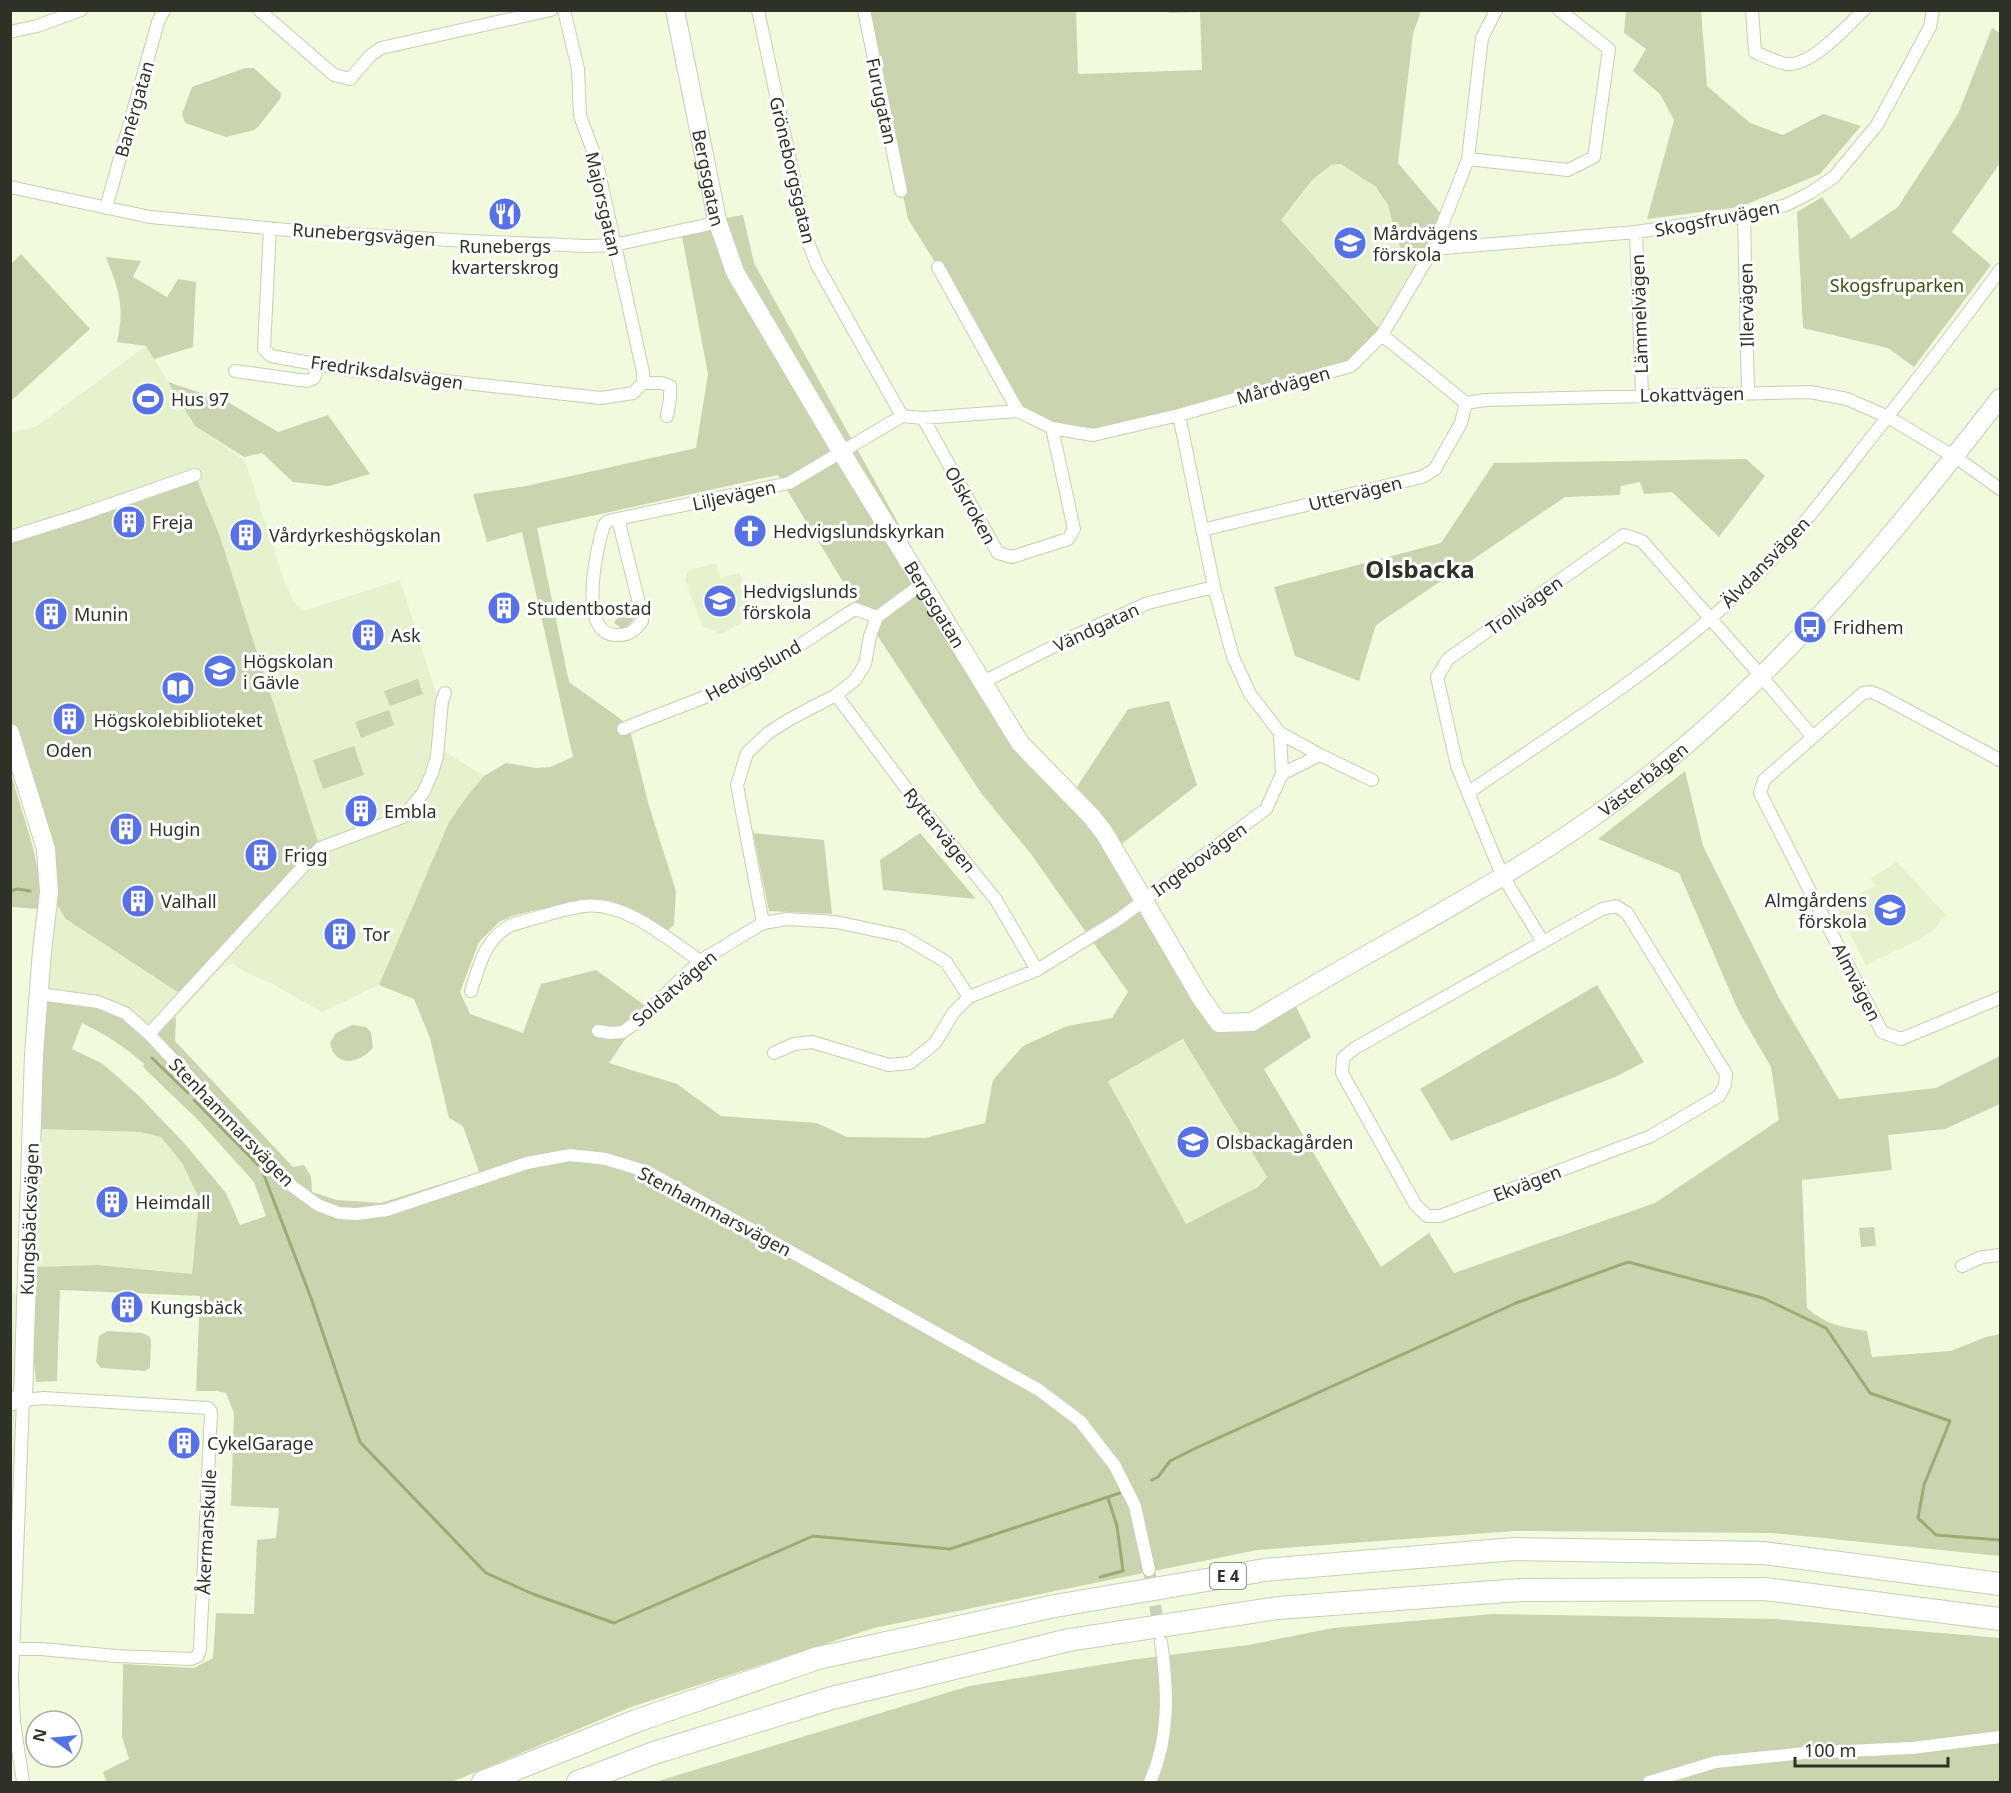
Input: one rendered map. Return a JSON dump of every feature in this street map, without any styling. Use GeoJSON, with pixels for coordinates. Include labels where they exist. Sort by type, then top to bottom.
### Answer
{"type":"FeatureCollection","features":[{"type":"Feature","properties":{"kind":"highway","name":"E 4"},"geometry":{"type":"LineString","coordinates":[[483,1782],[636,1721],[818,1658],[1055,1606],[1265,1570],[1514,1549],[1763,1553],[2001,1584]]}},
{"type":"Feature","properties":{"kind":"highway","name":"E 4"},"geometry":{"type":"LineString","coordinates":[[578,1782],[654,1753],[832,1698],[1069,1640],[1278,1608],[1520,1590],[1765,1589],[2001,1619]]}},
{"type":"Feature","properties":{"kind":"street"},"geometry":{"type":"LineString","coordinates":[[10,32],[37,26],[81,10]]}},
{"type":"Feature","properties":{"kind":"street","name":"Banérgatan"},"geometry":{"type":"LineString","coordinates":[[106,208],[158,22],[164,10]]}},
{"type":"Feature","properties":{"kind":"street"},"geometry":{"type":"LineString","coordinates":[[259,10],[334,75],[350,79],[370,56],[381,48],[551,10]]}},
{"type":"Feature","properties":{"kind":"street","name":"Majorsgatan"},"geometry":{"type":"LineString","coordinates":[[564,10],[578,69],[580,116],[596,159],[631,312],[643,372],[643,383]]}},
{"type":"Feature","properties":{"kind":"street","name":"Bergsgatan"},"geometry":{"type":"LineString","coordinates":[[675,10],[717,220],[735,272],[842,453],[1020,742],[1092,817],[1105,834],[1201,998]]}},
{"type":"Feature","properties":{"kind":"street","name":"Gröneborgsgatan"},"geometry":{"type":"LineString","coordinates":[[758,10],[807,240],[817,266],[902,416]]}},
{"type":"Feature","properties":{"kind":"street","name":"Furugatan"},"geometry":{"type":"LineString","coordinates":[[864,10],[901,192]]}},
{"type":"Feature","properties":{"kind":"street","name":"Mårdvägen"},"geometry":{"type":"LineString","coordinates":[[1018,411],[1052,428],[1093,435],[1179,415],[1351,366],[1382,335],[1433,249],[1468,159],[1482,38],[1496,10]]}},
{"type":"Feature","properties":{"kind":"street"},"geometry":{"type":"LineString","coordinates":[[1468,159],[1568,170],[1594,157],[1609,50],[1558,10]]}},
{"type":"Feature","properties":{"kind":"street"},"geometry":{"type":"LineString","coordinates":[[1752,10],[1755,52],[1787,64],[1804,61],[1825,46],[1864,10]]}},
{"type":"Feature","properties":{"kind":"street","name":"Skogsfruvägen"},"geometry":{"type":"LineString","coordinates":[[1433,249],[1636,232],[1744,216],[1786,205],[1834,177],[1877,125],[1930,27],[1933,10]]}},
{"type":"Feature","properties":{"kind":"street","name":"Runebergsvägen"},"geometry":{"type":"LineString","coordinates":[[10,187],[150,217],[270,228],[527,244],[614,245],[706,225],[717,220]]}},
{"type":"Feature","properties":{"kind":"street","name":"Illervägen"},"geometry":{"type":"LineString","coordinates":[[1744,216],[1748,393]]}},
{"type":"Feature","properties":{"kind":"street","name":"Fredriksdalsvägen"},"geometry":{"type":"LineString","coordinates":[[270,228],[264,350],[271,356],[355,370],[601,398],[633,393],[643,383]]}},
{"type":"Feature","properties":{"kind":"street","name":"Lämmelvägen"},"geometry":{"type":"LineString","coordinates":[[1636,232],[1642,396]]}},
{"type":"Feature","properties":{"kind":"street"},"geometry":{"type":"LineString","coordinates":[[842,453],[902,416],[923,418],[1018,411],[938,267]]}},
{"type":"Feature","properties":{"kind":"street","name":"Älvdansvägen"},"geometry":{"type":"LineString","coordinates":[[1469,792],[1642,672],[1745,587],[1814,511],[2001,270]]}},
{"type":"Feature","properties":{"kind":"street"},"geometry":{"type":"LineString","coordinates":[[1382,335],[1466,403]]}},
{"type":"Feature","properties":{"kind":"street"},"geometry":{"type":"LineString","coordinates":[[235,370],[307,381],[314,378],[319,364]]}},
{"type":"Feature","properties":{"kind":"street"},"geometry":{"type":"LineString","coordinates":[[643,383],[662,383],[670,387],[667,416]]}},
{"type":"Feature","properties":{"kind":"street","name":"Lokattvägen"},"geometry":{"type":"LineString","coordinates":[[1466,403],[1485,400],[1810,392],[1847,399],[1888,417],[1953,456],[2001,489]]}},
{"type":"Feature","properties":{"kind":"street","name":"Västerbågen"},"geometry":{"type":"LineString","coordinates":[[1201,998],[1219,1023],[1252,1022],[1502,875],[1569,833],[1642,782],[1713,723],[1762,677],[1852,581],[2001,398]]}},
{"type":"Feature","properties":{"kind":"street","name":"Uttervägen"},"geometry":{"type":"LineString","coordinates":[[1202,530],[1422,477],[1435,469],[1461,423],[1466,403]]}},
{"type":"Feature","properties":{"kind":"street"},"geometry":{"type":"LineString","coordinates":[[1179,415],[1214,587],[1233,657],[1250,694],[1280,733],[1372,780]]}},
{"type":"Feature","properties":{"kind":"street","name":"Olskroken"},"geometry":{"type":"LineString","coordinates":[[923,418],[998,553],[1012,557],[1068,539],[1074,529],[1052,428]]}},
{"type":"Feature","properties":{"kind":"street","name":"Liljevägen"},"geometry":{"type":"LineString","coordinates":[[618,519],[789,483],[822,462],[842,453]]}},
{"type":"Feature","properties":{"kind":"street"},"geometry":{"type":"LineString","coordinates":[[10,537],[195,475]]}},
{"type":"Feature","properties":{"kind":"street"},"geometry":{"type":"LineString","coordinates":[[618,519],[642,621],[635,630],[624,636],[610,635],[600,628],[594,610],[592,582],[594,563],[604,525],[608,521],[618,519]]}},
{"type":"Feature","properties":{"kind":"street","name":"Trollvägen"},"geometry":{"type":"LineString","coordinates":[[1502,875],[1457,766],[1437,677],[1448,659],[1624,535],[1642,541],[1762,677]]}},
{"type":"Feature","properties":{"kind":"street"},"geometry":{"type":"LineString","coordinates":[[763,923],[737,785],[747,753],[768,734],[790,719],[836,695],[855,680],[865,664],[870,636],[878,617],[922,584]]}},
{"type":"Feature","properties":{"kind":"street","name":"Vändgatan"},"geometry":{"type":"LineString","coordinates":[[983,682],[1074,636],[1148,603],[1214,587]]}},
{"type":"Feature","properties":{"kind":"street","name":"Hedvigslund"},"geometry":{"type":"LineString","coordinates":[[623,729],[659,713],[700,700],[750,676],[855,609],[878,617]]}},
{"type":"Feature","properties":{"kind":"street"},"geometry":{"type":"LineString","coordinates":[[1762,677],[1812,736]]}},
{"type":"Feature","properties":{"kind":"street","name":"Almvägen"},"geometry":{"type":"LineString","coordinates":[[2001,760],[1953,732],[1871,692],[1863,693],[1764,780],[1760,793],[1882,1032],[1901,1039],[2001,998]]}},
{"type":"Feature","properties":{"kind":"street"},"geometry":{"type":"LineString","coordinates":[[149,1034],[320,848],[403,818],[423,793],[432,772],[437,756],[442,701],[446,693]]}},
{"type":"Feature","properties":{"kind":"street","name":"Ryttarvägen"},"geometry":{"type":"LineString","coordinates":[[836,695],[906,788],[996,900],[1037,970]]}},
{"type":"Feature","properties":{"kind":"street","name":"Kungsbäcksvägen"},"geometry":{"type":"LineString","coordinates":[[10,732],[46,849],[49,892],[34,1054],[17,1400],[12,1702],[23,1782]]}},
{"type":"Feature","properties":{"kind":"street","name":"Ingebovägen"},"geometry":{"type":"LineString","coordinates":[[774,1053],[794,1044],[812,1042],[889,1065],[910,1063],[935,1043],[954,1012],[969,997],[1037,970],[1119,919],[1266,809],[1282,774],[1280,733]]}},
{"type":"Feature","properties":{"kind":"street"},"geometry":{"type":"LineString","coordinates":[[1282,774],[1320,755]]}},
{"type":"Feature","properties":{"kind":"street"},"geometry":{"type":"LineString","coordinates":[[1502,875],[1543,942]]}},
{"type":"Feature","properties":{"kind":"street"},"geometry":{"type":"LineString","coordinates":[[471,991],[487,945],[504,929],[511,925],[584,906],[610,907],[629,914],[700,961]]}},
{"type":"Feature","properties":{"kind":"street","name":"Ekvägen"},"geometry":{"type":"LineString","coordinates":[[1616,906],[1627,913],[1726,1074],[1725,1085],[1719,1096],[1651,1136],[1440,1216],[1427,1216],[1415,1204],[1342,1073],[1343,1058],[1355,1048],[1543,942],[1602,909],[1616,906]]}},
{"type":"Feature","properties":{"kind":"street","name":"Soldatvägen"},"geometry":{"type":"LineString","coordinates":[[598,1031],[623,1032],[700,961],[763,923],[787,919],[836,922],[902,936],[946,962],[969,997]]}},
{"type":"Feature","properties":{"kind":"street","name":"Stenhammarsvägen"},"geometry":{"type":"LineString","coordinates":[[39,994],[98,1002],[125,1013],[149,1034],[292,1186],[318,1205],[339,1213],[357,1214],[387,1210],[527,1163],[570,1155],[606,1158],[648,1172],[1039,1390],[1080,1421],[1115,1466],[1135,1506],[1149,1570]]}},
{"type":"Feature","properties":{"kind":"street"},"geometry":{"type":"LineString","coordinates":[[1962,1266],[1982,1257],[2001,1255]]}},
{"type":"Feature","properties":{"kind":"street","name":"Åkermanskulle"},"geometry":{"type":"LineString","coordinates":[[13,1649],[191,1659],[198,1656],[211,1412],[204,1407],[44,1398],[17,1400]]}},
{"type":"Feature","properties":{"kind":"street"},"geometry":{"type":"LineString","coordinates":[[1150,1782],[1162,1746],[1167,1703],[1161,1642]]}},
{"type":"Feature","properties":{"kind":"street"},"geometry":{"type":"LineString","coordinates":[[1649,1782],[1716,1762],[1804,1753],[1912,1748],[2001,1737]]}},
{"type":"Feature","properties":{"kind":"shaded area","name":"Mårdvägens förskola"},"geometry":{"type":"Polygon","coordinates":[[[1341,164],[1376,187],[1388,205],[1394,229],[1422,265],[1382,332],[1280,220],[1312,180],[1331,165],[1341,164]]]}},
{"type":"Feature","properties":{"kind":"shaded area","name":"Högskolan i Gävle"},"geometry":{"type":"Polygon","coordinates":[[[146,346],[195,426],[245,461],[285,583],[294,602],[303,611],[400,580],[436,693],[434,745],[484,776],[449,822],[379,985],[322,1012],[233,964],[222,967],[176,1017],[149,1034],[39,994],[56,845],[11,729],[10,433],[37,426],[146,346]]]}},
{"type":"Feature","properties":{"kind":"shaded area","name":"Hedvigslunds förskola"},"geometry":{"type":"Polygon","coordinates":[[[716,563],[720,578],[739,573],[743,579],[740,587],[756,614],[722,634],[702,626],[685,580],[689,570],[716,563]]]}},
{"type":"Feature","properties":{"kind":"shaded area","name":"Almgårdens förskola"},"geometry":{"type":"Polygon","coordinates":[[[1897,862],[1946,915],[1935,928],[1920,939],[1866,965],[1836,906],[1875,886],[1871,878],[1897,862]]]}},
{"type":"Feature","properties":{"kind":"shaded area","name":"Olsbackagården"},"geometry":{"type":"Polygon","coordinates":[[[1184,1039],[1267,1177],[1258,1187],[1186,1224],[1108,1080],[1184,1039]]]}},
{"type":"Feature","properties":{"kind":"shaded area"},"geometry":{"type":"Polygon","coordinates":[[[40,1129],[140,1132],[161,1137],[182,1163],[199,1198],[192,1274],[97,1265],[34,1267],[40,1129]]]}},
{"type":"Feature","properties":{"kind":"shaded area"},"geometry":{"type":"Polygon","coordinates":[[[11,1293],[19,1294],[11,1539],[11,1293]]]}},
{"type":"Feature","properties":{"kind":"green space"},"geometry":{"type":"Polygon","coordinates":[[[1626,10],[1701,11],[1707,86],[1750,123],[1783,135],[1823,114],[1861,126],[1820,174],[1740,207],[1647,219],[1674,120],[1660,94],[1633,71],[1646,49],[1624,33],[1626,10]]]}},
{"type":"Feature","properties":{"kind":"green space"},"geometry":{"type":"Polygon","coordinates":[[[864,11],[1076,11],[1078,74],[1202,70],[1200,12],[1169,13],[1169,11],[1421,11],[1413,34],[1398,163],[1441,214],[1422,265],[1404,257],[1388,205],[1376,187],[1341,164],[1331,165],[1312,180],[1281,220],[1382,332],[1351,366],[1093,435],[1018,411],[938,267],[908,219],[864,11]]]}},
{"type":"Feature","properties":{"kind":"green space","name":"Skogsfruparken"},"geometry":{"type":"Polygon","coordinates":[[[1992,28],[2000,33],[2000,163],[1952,232],[1991,265],[1914,367],[1888,348],[1803,328],[1797,212],[1822,197],[1851,239],[1898,207],[1958,114],[1992,28]]]}},
{"type":"Feature","properties":{"kind":"green space"},"geometry":{"type":"Polygon","coordinates":[[[245,68],[254,68],[281,93],[280,99],[258,127],[226,137],[185,123],[182,114],[192,87],[245,68]]]}},
{"type":"Feature","properties":{"kind":"green space"},"geometry":{"type":"Polygon","coordinates":[[[743,215],[754,263],[1020,743],[1073,793],[1128,709],[1169,701],[1197,785],[1114,850],[1223,1018],[1249,1018],[1290,994],[1311,1037],[1264,1069],[1381,1267],[1429,1233],[1454,1273],[1655,1203],[1779,1120],[1771,1067],[1738,1010],[1679,873],[1598,839],[1685,771],[1703,846],[1779,998],[1839,1099],[1936,1088],[2000,1056],[2000,1104],[1945,1129],[1888,1135],[1892,1170],[1802,1180],[1807,1308],[1814,1314],[1835,1324],[1867,1331],[1872,1357],[1951,1351],[2000,1334],[2000,1556],[1772,1533],[1515,1531],[1257,1550],[874,1628],[631,1707],[452,1782],[101,1782],[106,1781],[103,1772],[129,1759],[122,1737],[123,1664],[194,1668],[213,1658],[216,1613],[254,1614],[257,1540],[276,1538],[279,1508],[231,1506],[234,1413],[226,1393],[196,1391],[200,1296],[60,1290],[57,1381],[36,1382],[31,1333],[34,1267],[97,1265],[192,1274],[199,1198],[182,1163],[161,1137],[140,1132],[40,1129],[39,994],[98,1002],[149,1034],[176,1017],[175,1041],[293,1167],[304,1165],[311,1176],[312,1192],[337,1200],[381,1203],[479,1172],[463,1126],[449,1118],[430,1038],[414,999],[379,985],[449,822],[484,776],[506,763],[536,768],[550,767],[573,757],[522,532],[487,542],[473,494],[526,486],[696,448],[708,374],[681,231],[702,222],[743,215]],[[778,475],[537,528],[569,682],[622,720],[631,734],[649,806],[676,891],[674,925],[668,930],[612,901],[598,899],[583,899],[512,916],[499,922],[479,942],[460,992],[470,1014],[523,1033],[541,984],[596,970],[647,1007],[609,1063],[677,1084],[721,1116],[817,1123],[847,1137],[925,1138],[985,1123],[993,1080],[1023,1046],[1067,1026],[1112,1018],[1128,992],[1031,854],[981,793],[854,600],[778,475]],[[82,1023],[72,1049],[103,1064],[139,1096],[185,1144],[226,1193],[240,1225],[266,1216],[254,1182],[199,1121],[146,1070],[144,1064],[115,1041],[82,1023]],[[1183,1039],[1108,1081],[1186,1224],[1258,1187],[1267,1177],[1183,1039]]]}},
{"type":"Feature","properties":{"kind":"green space"},"geometry":{"type":"Polygon","coordinates":[[[21,254],[90,329],[11,401],[11,264],[21,254]]]}},
{"type":"Feature","properties":{"kind":"green space"},"geometry":{"type":"Polygon","coordinates":[[[106,257],[141,261],[133,277],[167,297],[178,279],[196,282],[193,347],[154,359],[146,346],[117,342],[120,318],[119,299],[106,257]]]}},
{"type":"Feature","properties":{"kind":"green space"},"geometry":{"type":"Polygon","coordinates":[[[168,382],[228,402],[278,432],[328,415],[370,474],[329,486],[293,482],[262,453],[244,457],[195,426],[168,382]]]}},
{"type":"Feature","properties":{"kind":"green space"},"geometry":{"type":"Polygon","coordinates":[[[1746,459],[1765,476],[1719,537],[1672,492],[1644,494],[1640,482],[1621,486],[1620,495],[1565,497],[1376,625],[1359,681],[1295,656],[1274,587],[1441,543],[1494,463],[1746,459]]]}},
{"type":"Feature","properties":{"kind":"green space"},"geometry":{"type":"Polygon","coordinates":[[[195,475],[220,537],[320,848],[184,996],[66,919],[49,892],[11,735],[10,537],[195,475]]]}},
{"type":"Feature","properties":{"kind":"green space"},"geometry":{"type":"Polygon","coordinates":[[[625,607],[636,615],[625,631],[614,623],[625,607]]]}},
{"type":"Feature","properties":{"kind":"green space"},"geometry":{"type":"Polygon","coordinates":[[[418,679],[423,694],[390,706],[384,691],[418,679]]]}},
{"type":"Feature","properties":{"kind":"green space"},"geometry":{"type":"Polygon","coordinates":[[[389,710],[394,725],[361,738],[355,722],[389,710]]]}},
{"type":"Feature","properties":{"kind":"green space"},"geometry":{"type":"Polygon","coordinates":[[[354,746],[364,775],[323,789],[313,760],[354,746]]]}},
{"type":"Feature","properties":{"kind":"green space"},"geometry":{"type":"Polygon","coordinates":[[[10,771],[41,883],[39,909],[11,907],[10,771]]]}},
{"type":"Feature","properties":{"kind":"green space"},"geometry":{"type":"Polygon","coordinates":[[[753,833],[824,840],[832,914],[769,911],[753,833]]]}},
{"type":"Feature","properties":{"kind":"green space"},"geometry":{"type":"Polygon","coordinates":[[[920,833],[976,899],[883,890],[880,860],[920,833]]]}},
{"type":"Feature","properties":{"kind":"green space"},"geometry":{"type":"Polygon","coordinates":[[[1597,985],[1644,1062],[1615,1077],[1451,1141],[1420,1089],[1597,985]]]}},
{"type":"Feature","properties":{"kind":"green space"},"geometry":{"type":"Polygon","coordinates":[[[352,1025],[366,1027],[371,1032],[373,1048],[355,1060],[342,1060],[337,1057],[330,1043],[336,1033],[352,1025]]]}},
{"type":"Feature","properties":{"kind":"green space"},"geometry":{"type":"Polygon","coordinates":[[[1874,1227],[1876,1246],[1861,1247],[1859,1228],[1874,1227]]]}},
{"type":"Feature","properties":{"kind":"green space"},"geometry":{"type":"Polygon","coordinates":[[[107,1331],[142,1333],[149,1336],[151,1340],[150,1368],[145,1371],[101,1368],[96,1362],[99,1336],[107,1331]]]}},
{"type":"Feature","properties":{"kind":"green space"},"geometry":{"type":"Polygon","coordinates":[[[1493,1614],[1776,1619],[2000,1638],[2000,1782],[655,1782],[969,1686],[1130,1660],[1248,1645],[1333,1628],[1493,1614]]]}},
{"type":"Feature","properties":{"kind":"waterway"},"geometry":{"type":"LineString","coordinates":[[10,891],[18,889],[30,891]]}},
{"type":"Feature","properties":{"kind":"waterway"},"geometry":{"type":"LineString","coordinates":[[152,1058],[188,1093]]}},
{"type":"Feature","properties":{"kind":"waterway"},"geometry":{"type":"LineString","coordinates":[[194,1100],[258,1165]]}},
{"type":"Feature","properties":{"kind":"waterway"},"geometry":{"type":"LineString","coordinates":[[262,1170],[311,1298],[360,1442],[486,1573],[533,1594],[614,1623],[813,1536],[950,1549],[1120,1493]]}},
{"type":"Feature","properties":{"kind":"waterway"},"geometry":{"type":"LineString","coordinates":[[1152,1480],[1158,1477],[1170,1461],[1196,1448],[1516,1303],[1628,1262],[1763,1298],[1826,1328],[1870,1393],[1950,1421],[1924,1485],[1918,1518],[1936,1535],[1999,1540]]}},
{"type":"Feature","properties":{"kind":"waterway"},"geometry":{"type":"LineString","coordinates":[[1100,1577],[1123,1571],[1117,1526],[1108,1498]]}},
{"type":"Feature","properties":{"kind":"tunnel"},"geometry":{"type":"LineString","coordinates":[[1149,1570],[1159,1629]]}},
{"type":"Feature","properties":{"kind":"place","name":"Runebergs kvarterskrog"},"geometry":{"type":"Point","coordinates":[505,214]}},
{"type":"Feature","properties":{"kind":"place","name":"Mårdvägens förskola"},"geometry":{"type":"Point","coordinates":[1350,243]}},
{"type":"Feature","properties":{"kind":"place","name":"Hus 97"},"geometry":{"type":"Point","coordinates":[148,399]}},
{"type":"Feature","properties":{"kind":"place","name":"Freja"},"geometry":{"type":"Point","coordinates":[129,522]}},
{"type":"Feature","properties":{"kind":"place","name":"Hedvigslundskyrkan"},"geometry":{"type":"Point","coordinates":[750,531]}},
{"type":"Feature","properties":{"kind":"place","name":"Vårdyrkeshögskolan"},"geometry":{"type":"Point","coordinates":[246,535]}},
{"type":"Feature","properties":{"kind":"place","name":"Hedvigslunds förskola"},"geometry":{"type":"Point","coordinates":[720,601]}},
{"type":"Feature","properties":{"kind":"place","name":"Studentbostad"},"geometry":{"type":"Point","coordinates":[504,608]}},
{"type":"Feature","properties":{"kind":"place","name":"Munin"},"geometry":{"type":"Point","coordinates":[51,614]}},
{"type":"Feature","properties":{"kind":"place","name":"Fridhem"},"geometry":{"type":"Point","coordinates":[1810,627]}},
{"type":"Feature","properties":{"kind":"place","name":"Ask"},"geometry":{"type":"Point","coordinates":[368,635]}},
{"type":"Feature","properties":{"kind":"place","name":"Högskolan i Gävle"},"geometry":{"type":"Point","coordinates":[220,671]}},
{"type":"Feature","properties":{"kind":"place","name":"Högskolebiblioteket"},"geometry":{"type":"Point","coordinates":[178,688]}},
{"type":"Feature","properties":{"kind":"place","name":"Oden"},"geometry":{"type":"Point","coordinates":[69,719]}},
{"type":"Feature","properties":{"kind":"place","name":"Embla"},"geometry":{"type":"Point","coordinates":[361,811]}},
{"type":"Feature","properties":{"kind":"place","name":"Hugin"},"geometry":{"type":"Point","coordinates":[126,829]}},
{"type":"Feature","properties":{"kind":"place","name":"Frigg"},"geometry":{"type":"Point","coordinates":[261,855]}},
{"type":"Feature","properties":{"kind":"place","name":"Valhall"},"geometry":{"type":"Point","coordinates":[138,901]}},
{"type":"Feature","properties":{"kind":"place","name":"Almgårdens förskola"},"geometry":{"type":"Point","coordinates":[1890,910]}},
{"type":"Feature","properties":{"kind":"place","name":"Tor"},"geometry":{"type":"Point","coordinates":[340,934]}},
{"type":"Feature","properties":{"kind":"place","name":"Olsbackagården"},"geometry":{"type":"Point","coordinates":[1193,1142]}},
{"type":"Feature","properties":{"kind":"place","name":"Heimdall"},"geometry":{"type":"Point","coordinates":[112,1202]}},
{"type":"Feature","properties":{"kind":"place","name":"Kungsbäck"},"geometry":{"type":"Point","coordinates":[127,1307]}},
{"type":"Feature","properties":{"kind":"place","name":"CykelGarage"},"geometry":{"type":"Point","coordinates":[184,1443]}},
{"type":"Feature","properties":{"kind":"district","name":"Olsbacka"},"geometry":{"type":"Point","coordinates":[1420,568]}}]}
